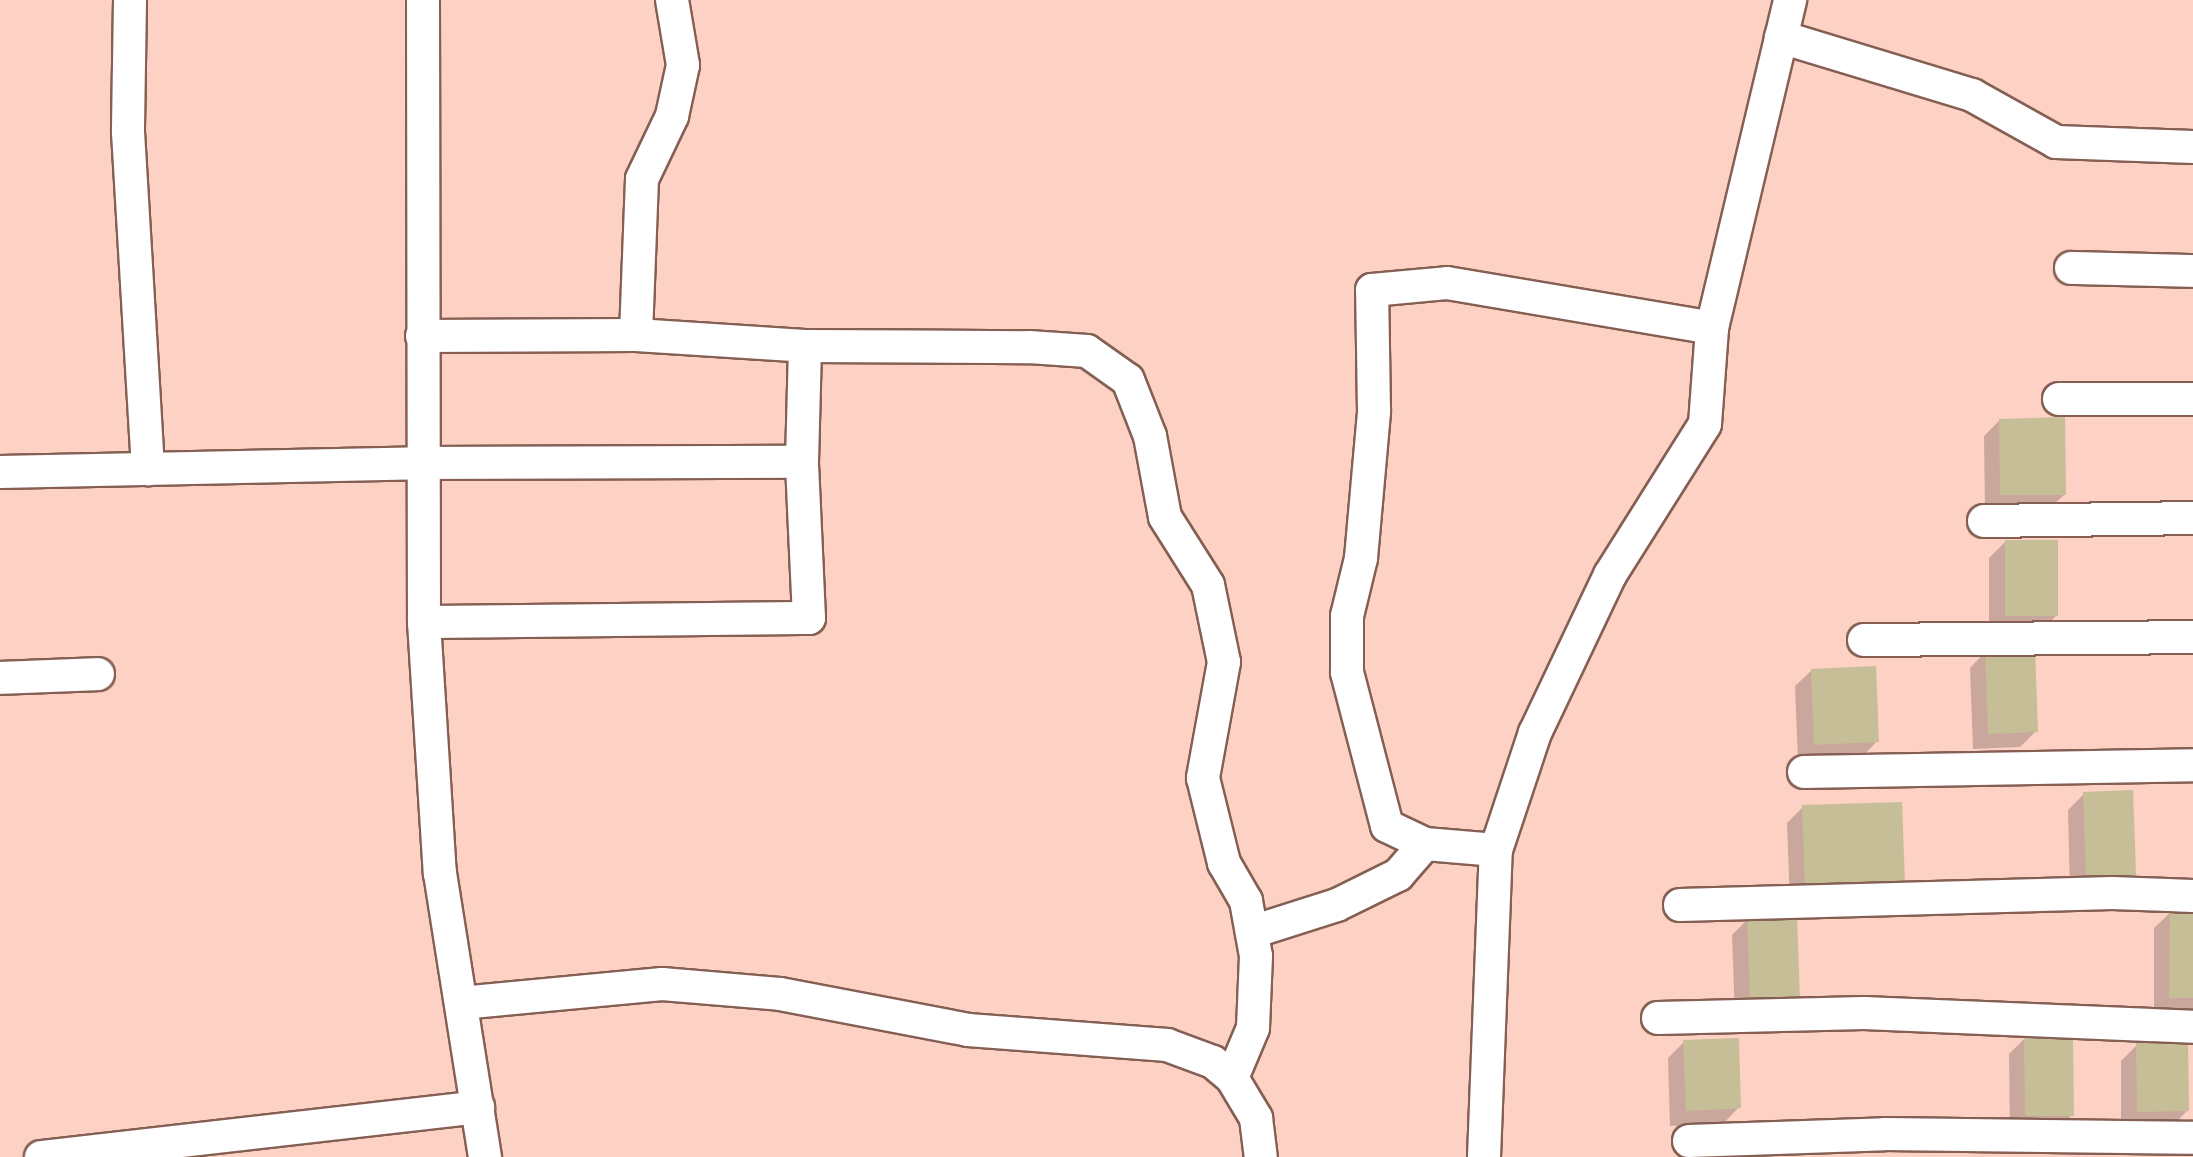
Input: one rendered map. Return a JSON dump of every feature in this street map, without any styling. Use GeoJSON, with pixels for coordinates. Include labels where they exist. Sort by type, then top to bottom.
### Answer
{"type":"FeatureCollection","features":[{"type":"Feature","properties":{"kind":"street"},"geometry":{"type":"LineString","coordinates":[[130,0],[128,132],[148,469]]}},
{"type":"Feature","properties":{"kind":"street"},"geometry":{"type":"LineString","coordinates":[[423,0],[421,463],[424,622],[440,873],[485,1157]]}},
{"type":"Feature","properties":{"kind":"street"},"geometry":{"type":"LineString","coordinates":[[636,335],[642,179],[672,117],[683,65],[672,0]]}},
{"type":"Feature","properties":{"kind":"street"},"geometry":{"type":"LineString","coordinates":[[1484,1157],[1496,850],[1535,733],[1610,575],[1705,424],[1712,327],[1790,0]]}},
{"type":"Feature","properties":{"kind":"street"},"geometry":{"type":"LineString","coordinates":[[1781,37],[1972,95],[2056,142],[2193,147]]}},
{"type":"Feature","properties":{"kind":"street"},"geometry":{"type":"LineString","coordinates":[[2071,268],[2193,271]]}},
{"type":"Feature","properties":{"kind":"street"},"geometry":{"type":"LineString","coordinates":[[1496,850],[1425,844],[1387,826],[1347,672],[1347,616],[1361,558],[1374,411],[1372,290],[1447,283],[1712,327]]}},
{"type":"Feature","properties":{"kind":"street"},"geometry":{"type":"LineString","coordinates":[[422,336],[636,335],[805,346],[1087,351],[1128,380],[1150,436],[1165,517],[1208,585],[1224,662],[1203,778],[1224,863],[1246,901],[1256,956],[1253,1028],[1232,1078]]}},
{"type":"Feature","properties":{"kind":"street"},"geometry":{"type":"LineString","coordinates":[[424,622],[809,618],[802,462],[805,346]]}},
{"type":"Feature","properties":{"kind":"street"},"geometry":{"type":"LineString","coordinates":[[2059,399],[2193,399]]}},
{"type":"Feature","properties":{"kind":"street"},"geometry":{"type":"LineString","coordinates":[[0,472],[421,463],[802,462]]}},
{"type":"Feature","properties":{"kind":"street"},"geometry":{"type":"LineString","coordinates":[[1984,521],[2193,518]]}},
{"type":"Feature","properties":{"kind":"street"},"geometry":{"type":"LineString","coordinates":[[1864,640],[2193,636]]}},
{"type":"Feature","properties":{"kind":"street"},"geometry":{"type":"LineString","coordinates":[[0,678],[99,674]]}},
{"type":"Feature","properties":{"kind":"street"},"geometry":{"type":"LineString","coordinates":[[1804,772],[2193,765]]}},
{"type":"Feature","properties":{"kind":"street"},"geometry":{"type":"LineString","coordinates":[[1252,932],[1337,905],[1398,875],[1425,844]]}},
{"type":"Feature","properties":{"kind":"street"},"geometry":{"type":"LineString","coordinates":[[1680,905],[2112,893],[2193,896]]}},
{"type":"Feature","properties":{"kind":"street"},"geometry":{"type":"LineString","coordinates":[[461,1003],[662,984],[721,988],[968,1030],[1167,1045],[1202,1056],[1232,1078],[1256,1118],[1261,1157]]}},
{"type":"Feature","properties":{"kind":"street"},"geometry":{"type":"LineString","coordinates":[[1658,1018],[1864,1013],[2193,1027]]}},
{"type":"Feature","properties":{"kind":"street"},"geometry":{"type":"LineString","coordinates":[[41,1157],[478,1107]]}},
{"type":"Feature","properties":{"kind":"street"},"geometry":{"type":"LineString","coordinates":[[1689,1141],[1885,1134],[2193,1138]]}},
{"type":"Feature","properties":{"kind":"building"},"geometry":{"type":"Polygon","coordinates":[[[2065,417],[2066,495],[2000,495],[1999,419],[2065,417]]]}},
{"type":"Feature","properties":{"kind":"building"},"geometry":{"type":"Polygon","coordinates":[[[2005,540],[2058,540],[2058,616],[2005,616],[2005,540]]]}},
{"type":"Feature","properties":{"kind":"building"},"geometry":{"type":"Polygon","coordinates":[[[2035,648],[2038,732],[1988,734],[1985,650],[2035,648]]]}},
{"type":"Feature","properties":{"kind":"building"},"geometry":{"type":"Polygon","coordinates":[[[1876,666],[1879,742],[1814,745],[1811,669],[1876,666]]]}},
{"type":"Feature","properties":{"kind":"building"},"geometry":{"type":"Polygon","coordinates":[[[2133,790],[2136,875],[2086,876],[2083,792],[2133,790]]]}},
{"type":"Feature","properties":{"kind":"building"},"geometry":{"type":"Polygon","coordinates":[[[1902,802],[1905,885],[1805,888],[1802,805],[1902,802]]]}},
{"type":"Feature","properties":{"kind":"building"},"geometry":{"type":"Polygon","coordinates":[[[2170,910],[2193,910],[2193,998],[2169,998],[2170,910]]]}},
{"type":"Feature","properties":{"kind":"building"},"geometry":{"type":"Polygon","coordinates":[[[1797,915],[1800,1000],[1750,1001],[1747,917],[1797,915]]]}},
{"type":"Feature","properties":{"kind":"building"},"geometry":{"type":"Polygon","coordinates":[[[2073,1035],[2074,1116],[2025,1116],[2024,1036],[2073,1035]]]}},
{"type":"Feature","properties":{"kind":"building"},"geometry":{"type":"Polygon","coordinates":[[[1739,1038],[1741,1108],[1686,1111],[1683,1040],[1739,1038]]]}},
{"type":"Feature","properties":{"kind":"building"},"geometry":{"type":"Polygon","coordinates":[[[2188,1042],[2189,1111],[2137,1112],[2136,1043],[2188,1042]]]}}]}
